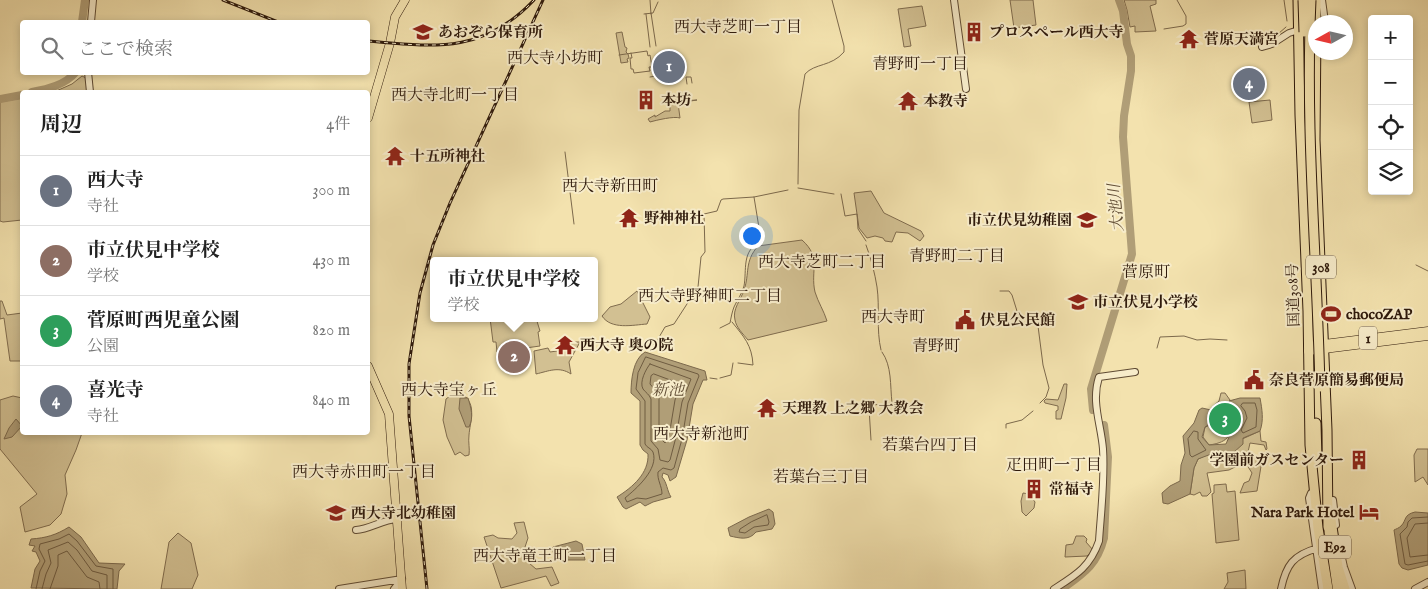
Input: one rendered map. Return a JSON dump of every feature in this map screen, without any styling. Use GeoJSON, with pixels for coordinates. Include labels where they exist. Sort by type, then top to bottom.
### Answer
{"type":"FeatureCollection","features":[{"type":"Feature","properties":{"kind":"highway","name":"国道308号"},"geometry":{"type":"LineString","coordinates":[[1298,0],[1300,115],[1308,311],[1310,446],[1314,492],[1329,589]]}},
{"type":"Feature","properties":{"kind":"highway","name":"国道308号"},"geometry":{"type":"LineString","coordinates":[[1304,0],[1304,104],[1317,387],[1328,527]]}},
{"type":"Feature","properties":{"kind":"highway","name":"国道308号"},"geometry":{"type":"LineString","coordinates":[[1311,0],[1309,104],[1318,290],[1318,492],[1329,589]]}},
{"type":"Feature","properties":{"kind":"highway"},"geometry":{"type":"LineString","coordinates":[[1316,0],[1316,15]]}},
{"type":"Feature","properties":{"kind":"highway","name":"国道308号"},"geometry":{"type":"LineString","coordinates":[[1316,60],[1315,140],[1331,502]]}},
{"type":"Feature","properties":{"kind":"highway","name":"308"},"geometry":{"type":"LineString","coordinates":[[1328,527],[1331,502]]}},
{"type":"Feature","properties":{"kind":"highway","name":"E92"},"geometry":{"type":"LineString","coordinates":[[1331,502],[1337,561],[1345,589]]}},
{"type":"Feature","properties":{"kind":"main road"},"geometry":{"type":"LineString","coordinates":[[370,111],[390,43],[395,17],[406,0]]}},
{"type":"Feature","properties":{"kind":"main road","name":"1"},"geometry":{"type":"LineString","coordinates":[[1308,349],[1428,331]]}},
{"type":"Feature","properties":{"kind":"main road","name":"1"},"geometry":{"type":"LineString","coordinates":[[1323,347],[1428,336]]}},
{"type":"Feature","properties":{"kind":"main road"},"geometry":{"type":"LineString","coordinates":[[370,371],[389,414],[402,589]]}},
{"type":"Feature","properties":{"kind":"main road"},"geometry":{"type":"LineString","coordinates":[[1328,527],[1337,589]]}},
{"type":"Feature","properties":{"kind":"street"},"geometry":{"type":"LineString","coordinates":[[91,20],[93,0]]}},
{"type":"Feature","properties":{"kind":"street"},"geometry":{"type":"LineString","coordinates":[[954,0],[966,89]]}},
{"type":"Feature","properties":{"kind":"street"},"geometry":{"type":"LineString","coordinates":[[1322,0],[1324,15]]}},
{"type":"Feature","properties":{"kind":"street"},"geometry":{"type":"LineString","coordinates":[[1262,47],[1272,44],[1289,33],[1308,29]]}},
{"type":"Feature","properties":{"kind":"street"},"geometry":{"type":"LineString","coordinates":[[88,75],[90,90]]}},
{"type":"Feature","properties":{"kind":"street"},"geometry":{"type":"LineString","coordinates":[[1054,589],[1076,576],[1086,566],[1095,552],[1099,541],[1103,449],[1095,400],[1096,386],[1099,378],[1135,372]]}},
{"type":"Feature","properties":{"kind":"street"},"geometry":{"type":"LineString","coordinates":[[1314,492],[1311,493],[1309,498],[1322,589]]}},
{"type":"Feature","properties":{"kind":"street"},"geometry":{"type":"LineString","coordinates":[[1331,502],[1337,544],[1346,576],[1352,589]]}},
{"type":"Feature","properties":{"kind":"street"},"geometry":{"type":"LineString","coordinates":[[356,530],[365,529],[386,520],[397,519]]}},
{"type":"Feature","properties":{"kind":"street"},"geometry":{"type":"LineString","coordinates":[[1281,589],[1284,577],[1294,559],[1299,555],[1316,549]]}},
{"type":"Feature","properties":{"kind":"street"},"geometry":{"type":"LineString","coordinates":[[339,589],[402,579]]}},
{"type":"Feature","properties":{"kind":"street"},"geometry":{"type":"LineString","coordinates":[[394,589],[402,579]]}},
{"type":"Feature","properties":{"kind":"street"},"geometry":{"type":"LineString","coordinates":[[1415,589],[1428,582]]}},
{"type":"Feature","properties":{"kind":"shaded area"},"geometry":{"type":"Polygon","coordinates":[[[1010,0],[1033,0],[1036,25],[1014,28],[1010,0]]]}},
{"type":"Feature","properties":{"kind":"shaded area"},"geometry":{"type":"Polygon","coordinates":[[[1124,0],[1156,0],[1156,4],[1150,6],[1156,31],[1135,32],[1135,26],[1130,27],[1124,0]]]}},
{"type":"Feature","properties":{"kind":"shaded area"},"geometry":{"type":"Polygon","coordinates":[[[922,6],[926,26],[908,29],[911,46],[904,47],[898,9],[922,6]]]}},
{"type":"Feature","properties":{"kind":"shaded area"},"geometry":{"type":"Polygon","coordinates":[[[622,32],[629,58],[627,59],[628,62],[621,63],[616,33],[622,32]]]}},
{"type":"Feature","properties":{"kind":"shaded area"},"geometry":{"type":"Polygon","coordinates":[[[82,76],[86,78],[87,90],[58,90],[72,84],[82,76]]]}},
{"type":"Feature","properties":{"kind":"shaded area"},"geometry":{"type":"Polygon","coordinates":[[[677,97],[679,101],[697,100],[678,103],[680,118],[650,122],[648,119],[655,115],[655,117],[665,111],[670,111],[670,107],[667,105],[670,102],[674,103],[677,97]]]}},
{"type":"Feature","properties":{"kind":"shaded area"},"geometry":{"type":"Polygon","coordinates":[[[20,98],[20,220],[3,222],[0,221],[0,102],[20,98]]]}},
{"type":"Feature","properties":{"kind":"shaded area"},"geometry":{"type":"Polygon","coordinates":[[[1270,100],[1272,120],[1252,123],[1249,102],[1270,100]]]}},
{"type":"Feature","properties":{"kind":"shaded area"},"geometry":{"type":"Polygon","coordinates":[[[871,191],[884,213],[921,231],[924,236],[920,241],[908,233],[896,232],[892,242],[875,236],[867,238],[859,228],[854,193],[871,191]]]}},
{"type":"Feature","properties":{"kind":"shaded area"},"geometry":{"type":"Polygon","coordinates":[[[802,240],[812,253],[814,259],[815,292],[827,321],[748,340],[737,325],[734,316],[746,284],[751,257],[758,246],[802,240]]]}},
{"type":"Feature","properties":{"kind":"shaded area"},"geometry":{"type":"Polygon","coordinates":[[[637,291],[650,317],[647,324],[617,325],[602,316],[610,307],[621,304],[637,291]]]}},
{"type":"Feature","properties":{"kind":"shaded area"},"geometry":{"type":"Polygon","coordinates":[[[0,301],[2,301],[7,315],[20,313],[20,361],[10,361],[4,318],[0,319],[0,301]]]}},
{"type":"Feature","properties":{"kind":"shaded area"},"geometry":{"type":"Polygon","coordinates":[[[490,322],[537,322],[540,331],[538,332],[540,346],[497,352],[496,342],[493,342],[490,322]]]}},
{"type":"Feature","properties":{"kind":"shaded area"},"geometry":{"type":"Polygon","coordinates":[[[580,342],[569,362],[571,374],[558,370],[536,374],[534,351],[548,348],[550,352],[557,351],[560,349],[561,344],[580,342]]]}},
{"type":"Feature","properties":{"kind":"shaded area"},"geometry":{"type":"Polygon","coordinates":[[[1064,384],[1067,384],[1066,398],[1061,419],[1056,419],[1058,406],[1045,403],[1044,401],[1046,399],[1058,400],[1064,384]]]}},
{"type":"Feature","properties":{"kind":"shaded area"},"geometry":{"type":"Polygon","coordinates":[[[1221,393],[1225,393],[1230,400],[1229,404],[1240,413],[1226,439],[1209,445],[1203,437],[1205,427],[1208,426],[1211,420],[1211,408],[1219,401],[1221,393]]]}},
{"type":"Feature","properties":{"kind":"shaded area"},"geometry":{"type":"Polygon","coordinates":[[[13,396],[20,398],[20,435],[81,435],[65,475],[67,494],[61,514],[50,525],[25,532],[20,507],[37,494],[0,449],[0,400],[13,396]]]}},
{"type":"Feature","properties":{"kind":"shaded area"},"geometry":{"type":"Polygon","coordinates":[[[450,396],[466,397],[471,406],[469,455],[465,456],[460,452],[455,455],[447,437],[443,420],[446,399],[450,396]]]}},
{"type":"Feature","properties":{"kind":"shaded area"},"geometry":{"type":"Polygon","coordinates":[[[1260,431],[1261,441],[1266,442],[1267,449],[1264,445],[1250,443],[1248,452],[1262,460],[1257,491],[1240,493],[1244,483],[1249,481],[1252,473],[1245,462],[1229,470],[1207,473],[1211,492],[1207,496],[1202,496],[1200,492],[1194,495],[1190,494],[1194,468],[1198,459],[1260,431]]]}},
{"type":"Feature","properties":{"kind":"shaded area"},"geometry":{"type":"Polygon","coordinates":[[[1417,449],[1428,449],[1428,485],[1423,477],[1415,482],[1414,455],[1417,449]]]}},
{"type":"Feature","properties":{"kind":"shaded area"},"geometry":{"type":"Polygon","coordinates":[[[1226,484],[1227,492],[1235,491],[1239,540],[1216,543],[1212,494],[1214,493],[1214,485],[1226,484]]]}},
{"type":"Feature","properties":{"kind":"shaded area"},"geometry":{"type":"Polygon","coordinates":[[[1023,493],[1029,494],[1035,502],[1034,508],[1026,516],[1022,512],[1021,501],[1023,493]]]}},
{"type":"Feature","properties":{"kind":"shaded area"},"geometry":{"type":"Polygon","coordinates":[[[524,522],[528,538],[525,547],[529,563],[536,569],[552,567],[559,583],[551,586],[546,576],[501,588],[484,537],[493,535],[498,538],[512,539],[517,533],[514,523],[524,522]]]}},
{"type":"Feature","properties":{"kind":"shaded area"},"geometry":{"type":"Polygon","coordinates":[[[178,533],[191,543],[198,575],[192,589],[161,589],[169,542],[178,533]]]}},
{"type":"Feature","properties":{"kind":"shaded area"},"geometry":{"type":"Polygon","coordinates":[[[1076,536],[1084,536],[1087,539],[1086,542],[1093,550],[1087,556],[1065,557],[1066,545],[1073,544],[1076,536]]]}},
{"type":"Feature","properties":{"kind":"shaded area"},"geometry":{"type":"Polygon","coordinates":[[[1245,570],[1246,589],[1224,589],[1228,582],[1227,573],[1245,570]]]}},
{"type":"Feature","properties":{"kind":"water","name":"新池"},"geometry":{"type":"Polygon","coordinates":[[[645,352],[705,371],[707,380],[703,380],[693,404],[687,440],[676,477],[670,481],[668,475],[663,473],[662,477],[671,497],[645,506],[640,502],[626,509],[617,497],[639,479],[648,461],[648,454],[640,445],[640,401],[631,393],[635,365],[645,352]]]}},
{"type":"Feature","properties":{"kind":"water"},"geometry":{"type":"Polygon","coordinates":[[[460,398],[468,398],[472,416],[469,427],[466,427],[459,409],[460,398]]]}},
{"type":"Feature","properties":{"kind":"water"},"geometry":{"type":"Polygon","coordinates":[[[1240,398],[1260,398],[1262,419],[1260,431],[1243,438],[1243,444],[1233,453],[1219,457],[1214,453],[1198,459],[1194,468],[1190,494],[1168,504],[1163,503],[1162,493],[1180,481],[1181,465],[1185,453],[1183,436],[1194,423],[1199,410],[1202,408],[1211,410],[1210,422],[1205,427],[1202,437],[1209,445],[1226,444],[1232,430],[1240,423],[1242,418],[1241,413],[1229,401],[1240,398]]]}},
{"type":"Feature","properties":{"kind":"water"},"geometry":{"type":"Polygon","coordinates":[[[16,419],[20,424],[20,428],[12,437],[4,439],[16,419]]]}},
{"type":"Feature","properties":{"kind":"water"},"geometry":{"type":"Polygon","coordinates":[[[769,509],[773,512],[775,524],[772,529],[756,532],[747,538],[730,536],[728,528],[769,509]]]}},
{"type":"Feature","properties":{"kind":"water"},"geometry":{"type":"Polygon","coordinates":[[[1415,512],[1428,513],[1428,565],[1408,570],[1402,568],[1399,564],[1394,530],[1403,524],[1407,516],[1415,512]]]}},
{"type":"Feature","properties":{"kind":"water"},"geometry":{"type":"Polygon","coordinates":[[[69,527],[81,537],[99,563],[125,564],[119,571],[117,589],[31,588],[35,569],[40,561],[36,552],[32,551],[35,546],[29,545],[31,539],[51,536],[69,527]]]}},
{"type":"Feature","properties":{"kind":"water"},"geometry":{"type":"Polygon","coordinates":[[[576,541],[582,544],[585,560],[565,560],[555,556],[552,550],[553,547],[576,541]]]}},
{"type":"Feature","properties":{"kind":"waterway"},"geometry":{"type":"LineString","coordinates":[[82,20],[85,0]]}},
{"type":"Feature","properties":{"kind":"waterway"},"geometry":{"type":"LineString","coordinates":[[650,0],[651,14]]}},
{"type":"Feature","properties":{"kind":"waterway"},"geometry":{"type":"LineString","coordinates":[[798,184],[799,110],[805,74],[813,68],[829,63],[844,52],[832,0]]}},
{"type":"Feature","properties":{"kind":"waterway","name":"大池川"},"geometry":{"type":"LineString","coordinates":[[1093,410],[1091,389],[1132,254],[1123,137],[1131,56],[1127,44],[1123,11],[1119,0]]}},
{"type":"Feature","properties":{"kind":"waterway"},"geometry":{"type":"LineString","coordinates":[[1164,29],[1186,24],[1186,16],[1177,0]]}},
{"type":"Feature","properties":{"kind":"waterway"},"geometry":{"type":"LineString","coordinates":[[1284,0],[1287,21]]}},
{"type":"Feature","properties":{"kind":"waterway"},"geometry":{"type":"LineString","coordinates":[[644,14],[653,13],[658,2]]}},
{"type":"Feature","properties":{"kind":"waterway"},"geometry":{"type":"LineString","coordinates":[[651,13],[656,46]]}},
{"type":"Feature","properties":{"kind":"waterway"},"geometry":{"type":"LineString","coordinates":[[646,14],[650,47]]}},
{"type":"Feature","properties":{"kind":"waterway"},"geometry":{"type":"LineString","coordinates":[[1241,39],[1278,34],[1286,27]]}},
{"type":"Feature","properties":{"kind":"waterway"},"geometry":{"type":"LineString","coordinates":[[619,55],[647,51],[648,56],[650,55],[652,67],[649,67],[650,71],[634,73],[633,69],[631,69],[630,58],[632,58],[631,53]]}},
{"type":"Feature","properties":{"kind":"waterway"},"geometry":{"type":"LineString","coordinates":[[650,77],[668,74]]}},
{"type":"Feature","properties":{"kind":"waterway"},"geometry":{"type":"LineString","coordinates":[[41,90],[61,83],[73,75]]}},
{"type":"Feature","properties":{"kind":"waterway"},"geometry":{"type":"LineString","coordinates":[[687,84],[686,77],[691,77],[692,83]]}},
{"type":"Feature","properties":{"kind":"waterway"},"geometry":{"type":"LineString","coordinates":[[0,99],[20,95]]}},
{"type":"Feature","properties":{"kind":"waterway"},"geometry":{"type":"LineString","coordinates":[[565,152],[574,224]]}},
{"type":"Feature","properties":{"kind":"waterway"},"geometry":{"type":"LineString","coordinates":[[798,188],[834,194]]}},
{"type":"Feature","properties":{"kind":"waterway"},"geometry":{"type":"LineString","coordinates":[[647,346],[655,344],[665,327],[674,324],[698,287],[701,257],[705,252],[704,214],[717,211],[723,199],[754,197],[788,190]]}},
{"type":"Feature","properties":{"kind":"waterway"},"geometry":{"type":"LineString","coordinates":[[841,194],[845,216],[857,214],[858,229],[866,241]]}},
{"type":"Feature","properties":{"kind":"waterway"},"geometry":{"type":"LineString","coordinates":[[754,197],[761,240]]}},
{"type":"Feature","properties":{"kind":"waterway"},"geometry":{"type":"LineString","coordinates":[[720,328],[730,323],[734,307],[744,286],[748,255],[750,250],[761,242]]}},
{"type":"Feature","properties":{"kind":"waterway"},"geometry":{"type":"LineString","coordinates":[[866,245],[877,287],[881,350]]}},
{"type":"Feature","properties":{"kind":"waterway"},"geometry":{"type":"LineString","coordinates":[[1416,265],[1428,271]]}},
{"type":"Feature","properties":{"kind":"waterway"},"geometry":{"type":"LineString","coordinates":[[1000,291],[1009,291],[1012,295],[1021,324],[1036,324],[1038,326],[1043,365],[1049,388],[1046,397],[1040,403]]}},
{"type":"Feature","properties":{"kind":"waterway"},"geometry":{"type":"LineString","coordinates":[[732,322],[749,347],[753,365],[738,363]]}},
{"type":"Feature","properties":{"kind":"waterway"},"geometry":{"type":"LineString","coordinates":[[1157,348],[1160,337],[1184,336],[1197,340],[1227,340]]}},
{"type":"Feature","properties":{"kind":"waterway"},"geometry":{"type":"LineString","coordinates":[[873,405],[892,403],[888,363],[882,352]]}},
{"type":"Feature","properties":{"kind":"waterway"},"geometry":{"type":"LineString","coordinates":[[720,378],[731,375],[733,363]]}},
{"type":"Feature","properties":{"kind":"waterway"},"geometry":{"type":"LineString","coordinates":[[710,378],[717,379]]}},
{"type":"Feature","properties":{"kind":"waterway"},"geometry":{"type":"LineString","coordinates":[[869,408],[871,440]]}},
{"type":"Feature","properties":{"kind":"waterway"},"geometry":{"type":"LineString","coordinates":[[1006,428],[1006,424],[1022,420],[1033,411]]}},
{"type":"Feature","properties":{"kind":"waterway","name":"大池川"},"geometry":{"type":"LineString","coordinates":[[1062,589],[1089,568],[1098,555],[1104,538],[1108,457],[1104,425]]}},
{"type":"Feature","properties":{"kind":"railway"},"geometry":{"type":"LineString","coordinates":[[223,0],[273,20]]}},
{"type":"Feature","properties":{"kind":"railway"},"geometry":{"type":"LineString","coordinates":[[370,41],[437,45],[477,38],[496,30],[515,18],[534,0]]}},
{"type":"Feature","properties":{"kind":"railway"},"geometry":{"type":"LineString","coordinates":[[427,589],[409,416],[409,364],[420,293],[433,245],[450,203],[543,0]]}},
{"type":"Feature","properties":{"kind":"place","name":"あおぞら保育所"},"geometry":{"type":"Point","coordinates":[423,32]}},
{"type":"Feature","properties":{"kind":"place","name":"プロスペール西大寺"},"geometry":{"type":"Point","coordinates":[974,32]}},
{"type":"Feature","properties":{"kind":"place","name":"菅原天満宮"},"geometry":{"type":"Point","coordinates":[1189,39]}},
{"type":"Feature","properties":{"kind":"place","name":"西大寺"},"geometry":{"type":"Point","coordinates":[669,67]}},
{"type":"Feature","properties":{"kind":"place","name":"喜光寺"},"geometry":{"type":"Point","coordinates":[1249,84]}},
{"type":"Feature","properties":{"kind":"place","name":"本坊"},"geometry":{"type":"Point","coordinates":[646,100]}},
{"type":"Feature","properties":{"kind":"place","name":"本教寺"},"geometry":{"type":"Point","coordinates":[908,101]}},
{"type":"Feature","properties":{"kind":"place","name":"十五所神社"},"geometry":{"type":"Point","coordinates":[395,156]}},
{"type":"Feature","properties":{"kind":"place","name":"野神神社"},"geometry":{"type":"Point","coordinates":[629,218]}},
{"type":"Feature","properties":{"kind":"place","name":"市立伏見幼稚園"},"geometry":{"type":"Point","coordinates":[1087,220]}},
{"type":"Feature","properties":{"kind":"place","name":"市立伏見小学校"},"geometry":{"type":"Point","coordinates":[1078,302]}},
{"type":"Feature","properties":{"kind":"place","name":"chocoZAP"},"geometry":{"type":"Point","coordinates":[1331,314]}},
{"type":"Feature","properties":{"kind":"place","name":"伏見公民館"},"geometry":{"type":"Point","coordinates":[965,320]}},
{"type":"Feature","properties":{"kind":"place","name":"西大寺 奥の院"},"geometry":{"type":"Point","coordinates":[565,345]}},
{"type":"Feature","properties":{"kind":"place","name":"市立伏見中学校"},"geometry":{"type":"Point","coordinates":[514,357]}},
{"type":"Feature","properties":{"kind":"place","name":"奈良菅原簡易郵便局"},"geometry":{"type":"Point","coordinates":[1254,380]}},
{"type":"Feature","properties":{"kind":"place","name":"天理教 上之郷 大教会"},"geometry":{"type":"Point","coordinates":[767,408]}},
{"type":"Feature","properties":{"kind":"place","name":"菅原町西児童公園"},"geometry":{"type":"Point","coordinates":[1225,419]}},
{"type":"Feature","properties":{"kind":"place","name":"学園前ガスセンター"},"geometry":{"type":"Point","coordinates":[1359,460]}},
{"type":"Feature","properties":{"kind":"place","name":"常福寺"},"geometry":{"type":"Point","coordinates":[1034,489]}},
{"type":"Feature","properties":{"kind":"place","name":"Nara Park Hotel"},"geometry":{"type":"Point","coordinates":[1369,512]}},
{"type":"Feature","properties":{"kind":"place","name":"西大寺北幼稚園"},"geometry":{"type":"Point","coordinates":[336,513]}},
{"type":"Feature","properties":{"kind":"district","name":"西大寺芝町一丁目"},"geometry":{"type":"Point","coordinates":[738,26]}},
{"type":"Feature","properties":{"kind":"district","name":"西大寺小坊町"},"geometry":{"type":"Point","coordinates":[555,57]}},
{"type":"Feature","properties":{"kind":"district","name":"青野町一丁目"},"geometry":{"type":"Point","coordinates":[920,63]}},
{"type":"Feature","properties":{"kind":"district","name":"西大寺北町一丁目"},"geometry":{"type":"Point","coordinates":[455,94]}},
{"type":"Feature","properties":{"kind":"district","name":"西大寺新田町"},"geometry":{"type":"Point","coordinates":[610,185]}},
{"type":"Feature","properties":{"kind":"district","name":"青野町二丁目"},"geometry":{"type":"Point","coordinates":[957,255]}},
{"type":"Feature","properties":{"kind":"district","name":"西大寺芝町二丁目"},"geometry":{"type":"Point","coordinates":[822,261]}},
{"type":"Feature","properties":{"kind":"district","name":"菅原町"},"geometry":{"type":"Point","coordinates":[1146,271]}},
{"type":"Feature","properties":{"kind":"district","name":"西大寺野神町二丁目"},"geometry":{"type":"Point","coordinates":[710,295]}},
{"type":"Feature","properties":{"kind":"district","name":"西大寺町"},"geometry":{"type":"Point","coordinates":[893,316]}},
{"type":"Feature","properties":{"kind":"district","name":"青野町"},"geometry":{"type":"Point","coordinates":[936,345]}},
{"type":"Feature","properties":{"kind":"district","name":"西大寺宝ヶ丘"},"geometry":{"type":"Point","coordinates":[449,389]}},
{"type":"Feature","properties":{"kind":"district","name":"西大寺新池町"},"geometry":{"type":"Point","coordinates":[701,433]}},
{"type":"Feature","properties":{"kind":"district","name":"若葉台四丁目"},"geometry":{"type":"Point","coordinates":[930,444]}},
{"type":"Feature","properties":{"kind":"district","name":"疋田町一丁目"},"geometry":{"type":"Point","coordinates":[1054,464]}},
{"type":"Feature","properties":{"kind":"district","name":"西大寺赤田町一丁目"},"geometry":{"type":"Point","coordinates":[364,471]}},
{"type":"Feature","properties":{"kind":"district","name":"若葉台三丁目"},"geometry":{"type":"Point","coordinates":[821,476]}},
{"type":"Feature","properties":{"kind":"district","name":"西大寺竜王町一丁目"},"geometry":{"type":"Point","coordinates":[545,555]}}]}
